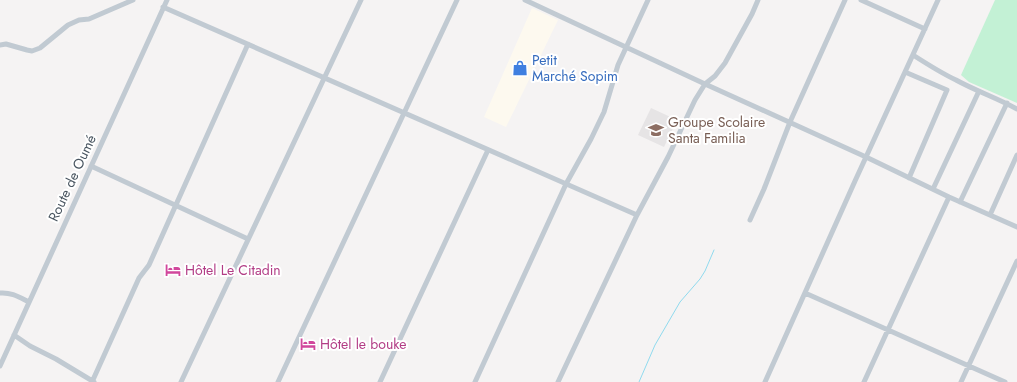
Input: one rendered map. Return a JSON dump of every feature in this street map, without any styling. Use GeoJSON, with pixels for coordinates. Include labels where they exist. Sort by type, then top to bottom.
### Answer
{"type":"FeatureCollection","features":[{"type":"Feature","properties":{"kind":"street"},"geometry":{"type":"LineString","coordinates":[[0,45],[6,44],[32,51],[40,48],[68,25],[79,20],[89,19],[133,0]]}},
{"type":"Feature","properties":{"kind":"street","name":"Route de Oumé"},"geometry":{"type":"LineString","coordinates":[[0,366],[167,0]]}},
{"type":"Feature","properties":{"kind":"street"},"geometry":{"type":"LineString","coordinates":[[181,382],[361,0]]}},
{"type":"Feature","properties":{"kind":"street"},"geometry":{"type":"LineString","coordinates":[[278,382],[457,0]]}},
{"type":"Feature","properties":{"kind":"street"},"geometry":{"type":"LineString","coordinates":[[525,0],[866,157],[949,197],[1017,227]]}},
{"type":"Feature","properties":{"kind":"street"},"geometry":{"type":"LineString","coordinates":[[475,382],[566,184],[604,112],[618,65],[648,0]]}},
{"type":"Feature","properties":{"kind":"street"},"geometry":{"type":"LineString","coordinates":[[558,382],[637,215],[668,157],[695,100],[705,84],[715,76],[725,63],[758,0]]}},
{"type":"Feature","properties":{"kind":"street"},"geometry":{"type":"LineString","coordinates":[[750,220],[764,189],[790,122],[845,0]]}},
{"type":"Feature","properties":{"kind":"street"},"geometry":{"type":"LineString","coordinates":[[861,0],[925,29]]}},
{"type":"Feature","properties":{"kind":"street"},"geometry":{"type":"LineString","coordinates":[[765,382],[938,0]]}},
{"type":"Feature","properties":{"kind":"street"},"geometry":{"type":"LineString","coordinates":[[163,7],[637,215]]}},
{"type":"Feature","properties":{"kind":"street"},"geometry":{"type":"LineString","coordinates":[[14,335],[30,346],[56,359],[93,382],[139,278],[149,265],[248,44]]}},
{"type":"Feature","properties":{"kind":"street"},"geometry":{"type":"LineString","coordinates":[[913,55],[955,80],[1017,109]]}},
{"type":"Feature","properties":{"kind":"street"},"geometry":{"type":"LineString","coordinates":[[905,72],[947,90],[909,178]]}},
{"type":"Feature","properties":{"kind":"street"},"geometry":{"type":"LineString","coordinates":[[933,189],[979,91]]}},
{"type":"Feature","properties":{"kind":"street"},"geometry":{"type":"LineString","coordinates":[[960,202],[1007,104]]}},
{"type":"Feature","properties":{"kind":"street"},"geometry":{"type":"LineString","coordinates":[[380,382],[488,150]]}},
{"type":"Feature","properties":{"kind":"street"},"geometry":{"type":"LineString","coordinates":[[990,215],[1017,155]]}},
{"type":"Feature","properties":{"kind":"street"},"geometry":{"type":"LineString","coordinates":[[91,166],[248,239]]}},
{"type":"Feature","properties":{"kind":"street"},"geometry":{"type":"LineString","coordinates":[[864,382],[949,197]]}},
{"type":"Feature","properties":{"kind":"street"},"geometry":{"type":"LineString","coordinates":[[961,382],[1017,262]]}},
{"type":"Feature","properties":{"kind":"street"},"geometry":{"type":"LineString","coordinates":[[0,293],[8,293],[19,296],[29,302]]}},
{"type":"Feature","properties":{"kind":"street"},"geometry":{"type":"LineString","coordinates":[[805,293],[1005,382]]}},
{"type":"Feature","properties":{"kind":"shaded area","name":"Petit Marché Sopim"},"geometry":{"type":"Polygon","coordinates":[[[532,8],[558,20],[506,127],[484,117],[532,8]]]}},
{"type":"Feature","properties":{"kind":"shaded area","name":"Groupe Scolaire Santa Familia"},"geometry":{"type":"Polygon","coordinates":[[[651,108],[677,120],[664,147],[638,135],[651,108]]]}},
{"type":"Feature","properties":{"kind":"green space"},"geometry":{"type":"Polygon","coordinates":[[[995,0],[1017,0],[1017,103],[969,82],[961,75],[995,0]]]}},
{"type":"Feature","properties":{"kind":"waterway"},"geometry":{"type":"LineString","coordinates":[[639,382],[655,345],[680,302],[705,271],[714,250]]}},
{"type":"Feature","properties":{"kind":"place","name":"Petit Marché Sopim"},"geometry":{"type":"Point","coordinates":[520,68]}},
{"type":"Feature","properties":{"kind":"place","name":"Groupe Scolaire Santa Familia"},"geometry":{"type":"Point","coordinates":[656,130]}},
{"type":"Feature","properties":{"kind":"place","name":"Hôtel Le Citadin"},"geometry":{"type":"Point","coordinates":[173,270]}},
{"type":"Feature","properties":{"kind":"place","name":"Hôtel le bouke"},"geometry":{"type":"Point","coordinates":[308,344]}}]}
